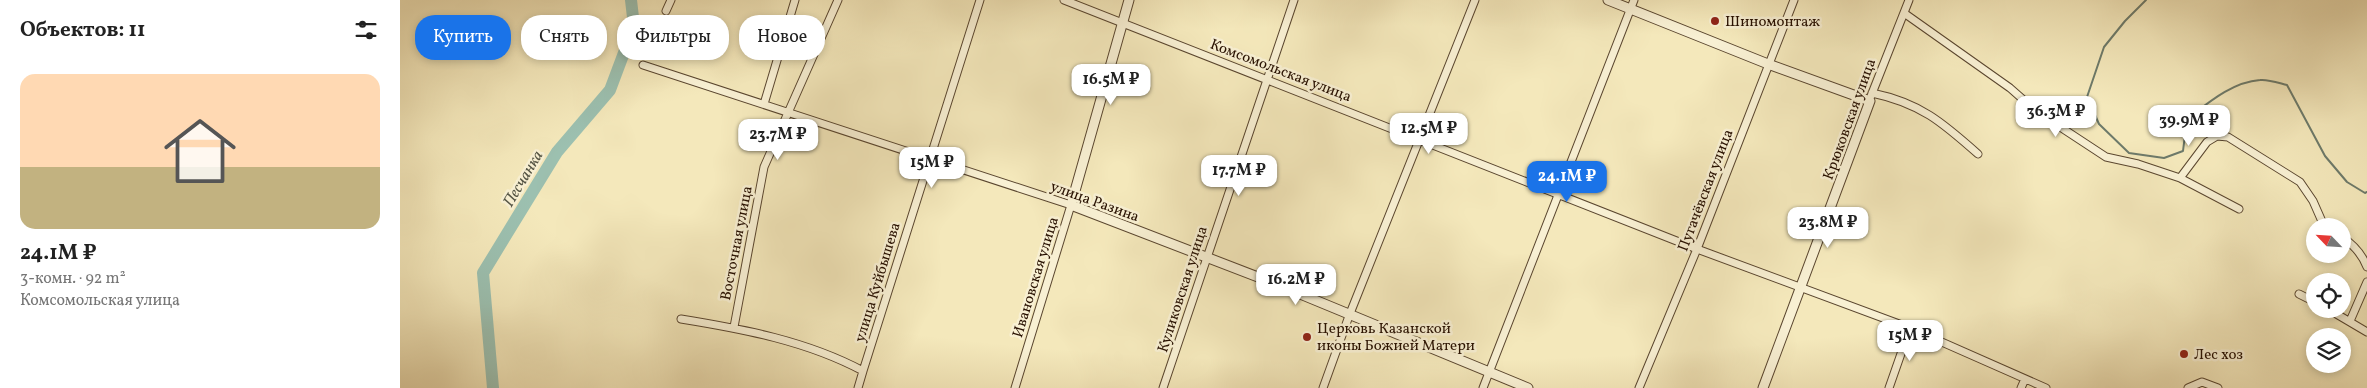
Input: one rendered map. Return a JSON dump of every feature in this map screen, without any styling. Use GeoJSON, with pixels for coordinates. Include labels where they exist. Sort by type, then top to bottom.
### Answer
{"type":"FeatureCollection","features":[{"type":"Feature","properties":{"kind":"street"},"geometry":{"type":"LineString","coordinates":[[666,11],[671,0]]}},
{"type":"Feature","properties":{"kind":"street"},"geometry":{"type":"LineString","coordinates":[[764,104],[795,0]]}},
{"type":"Feature","properties":{"kind":"street","name":"Восточная улица"},"geometry":{"type":"LineString","coordinates":[[734,328],[764,167],[838,0]]}},
{"type":"Feature","properties":{"kind":"street","name":"улица Куйбышева"},"geometry":{"type":"LineString","coordinates":[[858,388],[980,0]]}},
{"type":"Feature","properties":{"kind":"street","name":"Комсомольская улица"},"geometry":{"type":"LineString","coordinates":[[1064,0],[1697,249],[1910,328],[2046,388]]}},
{"type":"Feature","properties":{"kind":"street","name":"Ивановская улица"},"geometry":{"type":"LineString","coordinates":[[1015,388],[1071,205],[1129,0]]}},
{"type":"Feature","properties":{"kind":"street","name":"Куликовская улица"},"geometry":{"type":"LineString","coordinates":[[1163,388],[1294,0]]}},
{"type":"Feature","properties":{"kind":"street"},"geometry":{"type":"LineString","coordinates":[[1323,388],[1349,316],[1475,0]]}},
{"type":"Feature","properties":{"kind":"street"},"geometry":{"type":"LineString","coordinates":[[1608,0],[1768,64],[1871,97],[1906,103],[1940,120],[1978,154]]}},
{"type":"Feature","properties":{"kind":"street"},"geometry":{"type":"LineString","coordinates":[[1483,388],[1634,0]]}},
{"type":"Feature","properties":{"kind":"street","name":"Пугачёвская улица"},"geometry":{"type":"LineString","coordinates":[[1639,388],[1697,249],[1794,0]]}},
{"type":"Feature","properties":{"kind":"street","name":"Крюковская улица"},"geometry":{"type":"LineString","coordinates":[[1764,388],[1871,97],[1904,13],[1906,1]]}},
{"type":"Feature","properties":{"kind":"street"},"geometry":{"type":"LineString","coordinates":[[1904,13],[2010,88],[2036,111],[2106,157],[2138,164],[2180,178],[2239,209]]}},
{"type":"Feature","properties":{"kind":"street","name":"улица Разина"},"geometry":{"type":"LineString","coordinates":[[643,65],[1071,205],[1528,388]]}},
{"type":"Feature","properties":{"kind":"street"},"geometry":{"type":"LineString","coordinates":[[2180,178],[2207,142],[2217,136],[2228,137],[2300,182],[2313,201],[2320,218]]}},
{"type":"Feature","properties":{"kind":"street"},"geometry":{"type":"LineString","coordinates":[[2351,243],[2364,257],[2367,267]]}},
{"type":"Feature","properties":{"kind":"street"},"geometry":{"type":"LineString","coordinates":[[2350,320],[2367,282]]}},
{"type":"Feature","properties":{"kind":"street"},"geometry":{"type":"LineString","coordinates":[[2299,294],[2306,298]]}},
{"type":"Feature","properties":{"kind":"street"},"geometry":{"type":"LineString","coordinates":[[2346,318],[2367,332]]}},
{"type":"Feature","properties":{"kind":"street"},"geometry":{"type":"LineString","coordinates":[[681,319],[734,328],[806,347],[842,360],[863,371]]}},
{"type":"Feature","properties":{"kind":"street"},"geometry":{"type":"LineString","coordinates":[[1889,388],[1910,328]]}},
{"type":"Feature","properties":{"kind":"street"},"geometry":{"type":"LineString","coordinates":[[2021,388],[2024,379]]}},
{"type":"Feature","properties":{"kind":"street"},"geometry":{"type":"LineString","coordinates":[[2188,388],[2202,382],[2218,388]]}},
{"type":"Feature","properties":{"kind":"waterway","name":"Песчанка"},"geometry":{"type":"LineString","coordinates":[[493,388],[483,273],[557,152],[610,90],[634,26],[631,0]]}},
{"type":"Feature","properties":{"kind":"waterway"},"geometry":{"type":"LineString","coordinates":[[2146,0],[2125,21],[2104,47],[2087,97],[2099,124],[2129,153],[2164,158],[2183,151],[2187,119],[2230,89],[2250,82],[2270,81],[2287,85],[2325,156],[2347,182],[2365,193],[2367,192]]}},
{"type":"Feature","properties":{"kind":"place","name":"Шиномонтаж"},"geometry":{"type":"Point","coordinates":[1715,21]}},
{"type":"Feature","properties":{"kind":"place","name":"Церковь Казанской иконы Божией Матери"},"geometry":{"type":"Point","coordinates":[1307,337]}},
{"type":"Feature","properties":{"kind":"place","name":"Лес хоз"},"geometry":{"type":"Point","coordinates":[2184,354]}}]}
